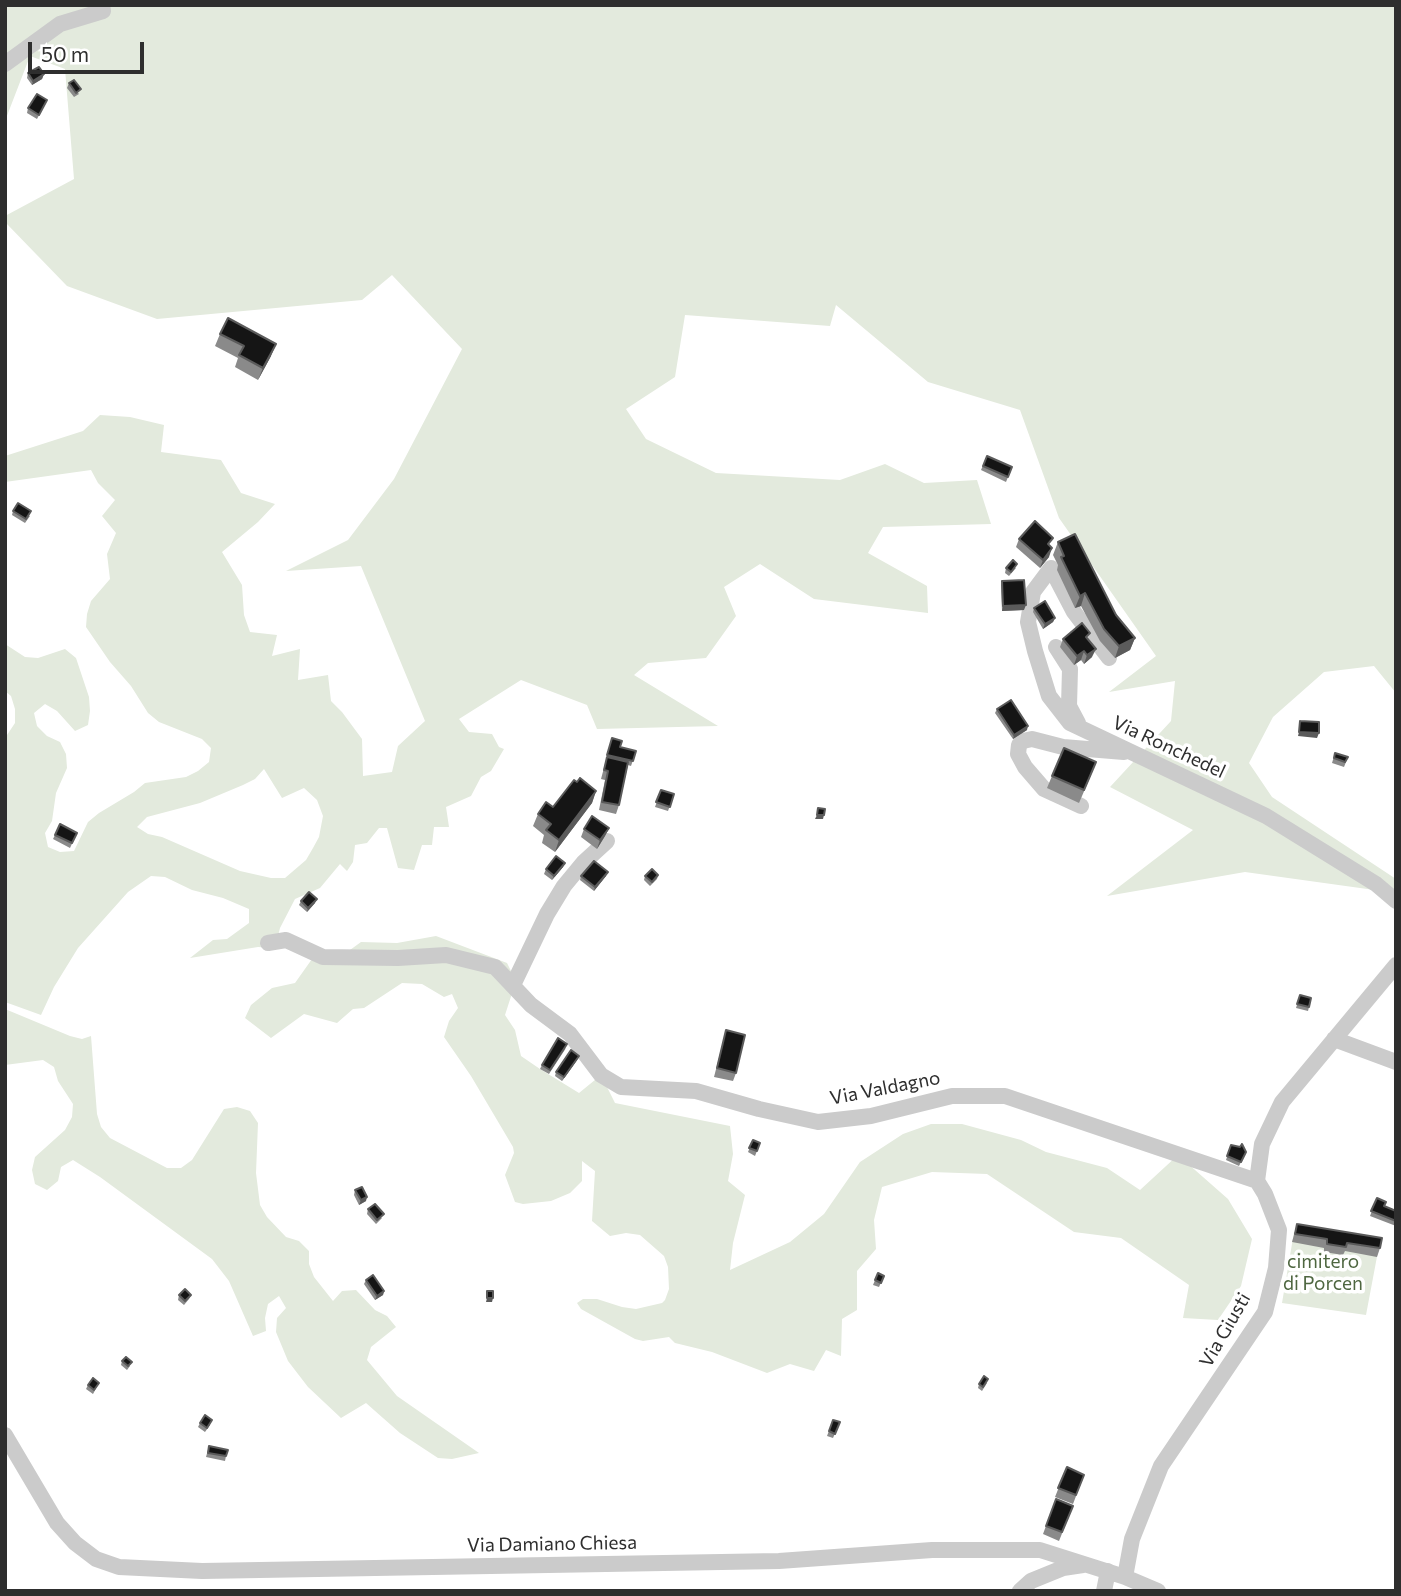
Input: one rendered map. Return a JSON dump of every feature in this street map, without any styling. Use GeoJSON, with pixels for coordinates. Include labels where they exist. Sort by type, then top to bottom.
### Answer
{"type":"FeatureCollection","features":[{"type":"Feature","properties":{"kind":"street"},"geometry":{"type":"LineString","coordinates":[[5,64],[60,24],[103,11],[102,5]]}},
{"type":"Feature","properties":{"kind":"street","name":"Via Ronchedel"},"geometry":{"type":"LineString","coordinates":[[1110,658],[1074,612],[1051,568],[1033,592],[1028,622],[1049,696],[1070,723],[1266,816],[1376,884],[1396,901]]}},
{"type":"Feature","properties":{"kind":"street"},"geometry":{"type":"LineString","coordinates":[[1056,647],[1070,669],[1069,706],[1080,728]]}},
{"type":"Feature","properties":{"kind":"street"},"geometry":{"type":"LineString","coordinates":[[1081,806],[1044,789],[1018,754],[1018,745],[1032,739],[1063,747],[1133,753]]}},
{"type":"Feature","properties":{"kind":"street"},"geometry":{"type":"LineString","coordinates":[[513,985],[547,914],[564,886],[583,863],[607,841]]}},
{"type":"Feature","properties":{"kind":"street","name":"Via Valdagno"},"geometry":{"type":"LineString","coordinates":[[268,943],[286,940],[323,957],[398,958],[446,955],[495,967],[531,1005],[570,1034],[601,1076],[621,1087],[696,1091],[818,1122],[871,1116],[952,1096],[1005,1096],[1257,1181]]}},
{"type":"Feature","properties":{"kind":"street"},"geometry":{"type":"LineString","coordinates":[[1257,1181],[1262,1143],[1282,1102],[1396,965]]}},
{"type":"Feature","properties":{"kind":"street"},"geometry":{"type":"LineString","coordinates":[[1334,1039],[1396,1062]]}},
{"type":"Feature","properties":{"kind":"street","name":"Via Giusti"},"geometry":{"type":"LineString","coordinates":[[1125,1577],[1132,1539],[1161,1466],[1265,1312],[1276,1268],[1279,1230],[1257,1181]]}},
{"type":"Feature","properties":{"kind":"street","name":"Via Damiano Chiesa"},"geometry":{"type":"LineString","coordinates":[[5,1435],[57,1523],[75,1543],[96,1559],[119,1567],[202,1571],[765,1561],[932,1550],[1040,1550],[1108,1571],[1158,1591]]}},
{"type":"Feature","properties":{"kind":"street"},"geometry":{"type":"LineString","coordinates":[[1020,1591],[1031,1581],[1063,1568],[1085,1564]]}},
{"type":"Feature","properties":{"kind":"street"},"geometry":{"type":"LineString","coordinates":[[1104,1591],[1108,1571]]}},
{"type":"Feature","properties":{"kind":"green space"},"geometry":{"type":"Polygon","coordinates":[[[5,5],[1396,5],[1396,693],[1374,666],[1324,672],[1273,717],[1249,763],[1272,797],[1396,879],[1396,893],[1245,872],[1107,896],[1193,830],[1110,787],[1171,721],[1175,681],[1109,692],[1156,656],[1059,518],[1020,410],[928,382],[836,305],[830,326],[685,315],[675,377],[626,409],[646,439],[716,473],[840,480],[885,464],[924,483],[977,480],[991,524],[883,527],[868,553],[927,586],[928,613],[814,599],[760,564],[724,587],[736,616],[706,658],[648,663],[634,675],[718,726],[597,729],[587,705],[521,680],[459,719],[469,732],[492,734],[499,747],[504,749],[491,771],[481,777],[471,796],[446,807],[449,827],[434,827],[432,845],[422,845],[414,870],[398,868],[387,828],[379,828],[367,843],[355,845],[353,862],[347,871],[340,864],[320,888],[295,899],[280,928],[275,948],[258,947],[190,958],[213,940],[227,939],[249,923],[249,909],[223,898],[192,890],[165,877],[151,876],[128,892],[78,948],[54,987],[41,1015],[5,1002],[5,738],[15,723],[15,709],[11,696],[5,691],[5,644],[25,657],[38,658],[65,649],[76,658],[89,697],[88,725],[75,731],[57,711],[45,704],[34,713],[37,726],[47,736],[60,742],[66,754],[67,768],[56,793],[52,821],[45,833],[48,847],[60,852],[74,851],[88,822],[99,813],[145,783],[186,777],[198,771],[209,762],[211,748],[202,739],[159,722],[148,713],[86,627],[91,601],[110,579],[107,554],[116,533],[102,516],[115,500],[98,483],[91,470],[5,482],[5,456],[83,431],[100,415],[130,417],[164,425],[161,452],[221,460],[241,493],[275,504],[222,552],[242,585],[244,615],[250,632],[277,635],[272,656],[300,649],[298,680],[328,675],[331,701],[362,739],[363,776],[392,772],[398,746],[425,721],[361,566],[286,571],[348,540],[394,479],[462,349],[392,275],[362,300],[157,319],[67,286],[5,222],[5,216],[74,179],[65,69],[30,56],[5,121],[5,5]],[[264,769],[255,779],[243,785],[200,803],[147,817],[137,827],[148,834],[162,837],[240,871],[271,878],[285,878],[306,860],[319,837],[323,816],[317,800],[304,788],[282,798],[264,769]]]}},
{"type":"Feature","properties":{"kind":"green space"},"geometry":{"type":"Polygon","coordinates":[[[436,936],[507,963],[516,981],[505,1015],[515,1030],[521,1056],[540,1069],[579,1093],[601,1075],[615,1103],[730,1126],[733,1154],[728,1181],[745,1195],[733,1243],[730,1270],[790,1242],[824,1214],[860,1162],[903,1134],[931,1124],[962,1124],[1021,1140],[1046,1152],[1107,1168],[1140,1190],[1178,1155],[1228,1199],[1252,1239],[1241,1286],[1218,1320],[1183,1318],[1189,1285],[1121,1238],[1074,1232],[987,1174],[932,1172],[882,1187],[874,1220],[876,1249],[857,1271],[857,1310],[842,1319],[841,1356],[826,1350],[814,1371],[790,1364],[767,1373],[712,1352],[675,1343],[669,1337],[643,1341],[635,1339],[581,1309],[577,1303],[583,1299],[597,1299],[636,1309],[662,1303],[669,1289],[668,1267],[664,1256],[640,1235],[626,1233],[610,1236],[592,1221],[595,1171],[582,1161],[582,1181],[570,1193],[551,1201],[523,1204],[515,1202],[505,1175],[514,1153],[513,1147],[471,1076],[444,1037],[449,1021],[458,1008],[452,994],[444,997],[422,984],[402,983],[364,1008],[353,1009],[337,1023],[304,1014],[271,1038],[245,1018],[251,1005],[272,988],[295,983],[312,959],[339,958],[361,942],[397,943],[436,936]]]}},
{"type":"Feature","properties":{"kind":"green space"},"geometry":{"type":"Polygon","coordinates":[[[5,1009],[70,1036],[82,1039],[91,1036],[97,1114],[101,1127],[110,1138],[167,1168],[181,1168],[192,1160],[224,1109],[237,1107],[250,1111],[258,1123],[256,1173],[260,1205],[267,1217],[286,1237],[299,1241],[309,1251],[309,1264],[314,1277],[333,1301],[342,1291],[356,1290],[375,1310],[387,1316],[396,1327],[371,1347],[367,1360],[397,1396],[479,1453],[452,1459],[438,1458],[400,1433],[366,1403],[341,1418],[308,1387],[288,1361],[276,1332],[277,1318],[286,1308],[279,1296],[268,1304],[266,1331],[253,1336],[229,1281],[212,1259],[100,1177],[73,1160],[61,1167],[58,1181],[47,1190],[35,1184],[32,1170],[35,1157],[65,1130],[72,1117],[73,1104],[58,1081],[54,1067],[43,1060],[5,1065],[5,1009]]]}},
{"type":"Feature","properties":{"kind":"green space","name":"cimitero di Porcen"},"geometry":{"type":"Polygon","coordinates":[[[1294,1232],[1379,1246],[1366,1315],[1282,1303],[1294,1232]]]}},
{"type":"Feature","properties":{"kind":"building"},"geometry":{"type":"Polygon","coordinates":[[[39,67],[44,74],[33,81],[28,73],[39,67]]]}},
{"type":"Feature","properties":{"kind":"building"},"geometry":{"type":"Polygon","coordinates":[[[74,80],[81,89],[76,93],[69,83],[74,80]]]}},
{"type":"Feature","properties":{"kind":"building"},"geometry":{"type":"Polygon","coordinates":[[[37,94],[47,100],[39,115],[28,108],[37,94]]]}},
{"type":"Feature","properties":{"kind":"building"},"geometry":{"type":"Polygon","coordinates":[[[228,318],[276,344],[263,368],[239,355],[244,346],[220,334],[228,318]]]}},
{"type":"Feature","properties":{"kind":"building"},"geometry":{"type":"Polygon","coordinates":[[[987,456],[1012,467],[1008,477],[983,466],[987,456]]]}},
{"type":"Feature","properties":{"kind":"building"},"geometry":{"type":"Polygon","coordinates":[[[18,503],[31,511],[26,519],[13,511],[18,503]]]}},
{"type":"Feature","properties":{"kind":"building"},"geometry":{"type":"Polygon","coordinates":[[[1035,521],[1053,538],[1048,544],[1052,548],[1043,560],[1019,539],[1035,521]]]}},
{"type":"Feature","properties":{"kind":"building"},"geometry":{"type":"Polygon","coordinates":[[[1075,534],[1116,615],[1135,638],[1119,646],[1104,629],[1085,593],[1080,596],[1061,557],[1064,556],[1058,542],[1075,534]]]}},
{"type":"Feature","properties":{"kind":"building"},"geometry":{"type":"Polygon","coordinates":[[[1013,560],[1017,564],[1011,572],[1006,568],[1013,560]]]}},
{"type":"Feature","properties":{"kind":"building"},"geometry":{"type":"Polygon","coordinates":[[[1024,580],[1026,605],[1003,606],[1002,581],[1024,580]]]}},
{"type":"Feature","properties":{"kind":"building"},"geometry":{"type":"Polygon","coordinates":[[[1045,601],[1055,618],[1045,624],[1034,608],[1045,601]]]}},
{"type":"Feature","properties":{"kind":"building"},"geometry":{"type":"Polygon","coordinates":[[[1082,623],[1090,633],[1086,637],[1096,649],[1087,655],[1084,651],[1077,656],[1063,639],[1082,623]]]}},
{"type":"Feature","properties":{"kind":"building"},"geometry":{"type":"Polygon","coordinates":[[[1011,700],[1028,726],[1014,735],[997,709],[1011,700]]]}},
{"type":"Feature","properties":{"kind":"building"},"geometry":{"type":"Polygon","coordinates":[[[1300,721],[1319,722],[1319,733],[1299,732],[1300,721]]]}},
{"type":"Feature","properties":{"kind":"building"},"geometry":{"type":"Polygon","coordinates":[[[612,738],[622,741],[620,747],[636,751],[633,761],[607,755],[612,738]]]}},
{"type":"Feature","properties":{"kind":"building"},"geometry":{"type":"Polygon","coordinates":[[[1064,748],[1096,762],[1084,790],[1052,776],[1064,748]]]}},
{"type":"Feature","properties":{"kind":"building"},"geometry":{"type":"Polygon","coordinates":[[[1335,753],[1348,757],[1345,762],[1334,758],[1335,753]]]}},
{"type":"Feature","properties":{"kind":"building"},"geometry":{"type":"Polygon","coordinates":[[[607,757],[628,762],[619,805],[602,802],[608,771],[604,770],[607,757]]]}},
{"type":"Feature","properties":{"kind":"building"},"geometry":{"type":"Polygon","coordinates":[[[580,778],[596,791],[559,840],[546,830],[551,824],[538,814],[546,802],[553,807],[574,780],[577,782],[580,778]]]}},
{"type":"Feature","properties":{"kind":"building"},"geometry":{"type":"Polygon","coordinates":[[[661,790],[674,794],[670,807],[656,802],[661,790]]]}},
{"type":"Feature","properties":{"kind":"building"},"geometry":{"type":"Polygon","coordinates":[[[818,808],[825,809],[824,815],[817,815],[818,808]]]}},
{"type":"Feature","properties":{"kind":"building"},"geometry":{"type":"Polygon","coordinates":[[[592,816],[609,828],[600,840],[584,829],[592,816]]]}},
{"type":"Feature","properties":{"kind":"building"},"geometry":{"type":"Polygon","coordinates":[[[60,824],[77,833],[72,843],[55,835],[60,824]]]}},
{"type":"Feature","properties":{"kind":"building"},"geometry":{"type":"Polygon","coordinates":[[[556,856],[565,863],[554,876],[546,869],[556,856]]]}},
{"type":"Feature","properties":{"kind":"building"},"geometry":{"type":"Polygon","coordinates":[[[594,861],[608,872],[595,887],[581,876],[594,861]]]}},
{"type":"Feature","properties":{"kind":"building"},"geometry":{"type":"Polygon","coordinates":[[[652,869],[658,875],[652,882],[645,876],[652,869]]]}},
{"type":"Feature","properties":{"kind":"building"},"geometry":{"type":"Polygon","coordinates":[[[309,892],[317,899],[308,908],[301,901],[309,892]]]}},
{"type":"Feature","properties":{"kind":"building"},"geometry":{"type":"Polygon","coordinates":[[[1300,995],[1311,998],[1309,1007],[1297,1004],[1300,995]]]}},
{"type":"Feature","properties":{"kind":"building"},"geometry":{"type":"Polygon","coordinates":[[[726,1030],[745,1035],[736,1073],[717,1068],[726,1030]]]}},
{"type":"Feature","properties":{"kind":"building"},"geometry":{"type":"Polygon","coordinates":[[[558,1038],[567,1044],[550,1070],[542,1065],[558,1038]]]}},
{"type":"Feature","properties":{"kind":"building"},"geometry":{"type":"Polygon","coordinates":[[[571,1050],[579,1056],[564,1077],[556,1072],[571,1050]]]}},
{"type":"Feature","properties":{"kind":"building"},"geometry":{"type":"Polygon","coordinates":[[[753,1140],[760,1143],[757,1151],[749,1148],[753,1140]]]}},
{"type":"Feature","properties":{"kind":"building"},"geometry":{"type":"Polygon","coordinates":[[[1242,1144],[1246,1152],[1241,1162],[1227,1156],[1231,1145],[1240,1147],[1242,1144]]]}},
{"type":"Feature","properties":{"kind":"building"},"geometry":{"type":"Polygon","coordinates":[[[362,1187],[367,1197],[361,1200],[355,1190],[362,1187]]]}},
{"type":"Feature","properties":{"kind":"building"},"geometry":{"type":"Polygon","coordinates":[[[1377,1198],[1386,1202],[1384,1206],[1396,1211],[1396,1221],[1371,1211],[1377,1198]]]}},
{"type":"Feature","properties":{"kind":"building"},"geometry":{"type":"Polygon","coordinates":[[[375,1204],[384,1214],[377,1220],[368,1209],[375,1204]]]}},
{"type":"Feature","properties":{"kind":"building"},"geometry":{"type":"Polygon","coordinates":[[[1297,1224],[1382,1238],[1380,1248],[1347,1243],[1346,1247],[1327,1244],[1327,1239],[1295,1234],[1297,1224]]]}},
{"type":"Feature","properties":{"kind":"building"},"geometry":{"type":"Polygon","coordinates":[[[878,1273],[884,1276],[881,1283],[875,1280],[878,1273]]]}},
{"type":"Feature","properties":{"kind":"building"},"geometry":{"type":"Polygon","coordinates":[[[373,1275],[384,1291],[377,1296],[366,1280],[373,1275]]]}},
{"type":"Feature","properties":{"kind":"building"},"geometry":{"type":"Polygon","coordinates":[[[185,1289],[191,1295],[185,1301],[179,1295],[185,1289]]]}},
{"type":"Feature","properties":{"kind":"building"},"geometry":{"type":"Polygon","coordinates":[[[487,1291],[493,1291],[493,1298],[487,1298],[487,1291]]]}},
{"type":"Feature","properties":{"kind":"building"},"geometry":{"type":"Polygon","coordinates":[[[126,1357],[132,1362],[128,1366],[122,1361],[126,1357]]]}},
{"type":"Feature","properties":{"kind":"building"},"geometry":{"type":"Polygon","coordinates":[[[984,1376],[988,1379],[983,1387],[979,1384],[984,1376]]]}},
{"type":"Feature","properties":{"kind":"building"},"geometry":{"type":"Polygon","coordinates":[[[93,1378],[99,1383],[94,1390],[88,1385],[93,1378]]]}},
{"type":"Feature","properties":{"kind":"building"},"geometry":{"type":"Polygon","coordinates":[[[205,1415],[212,1420],[207,1428],[200,1423],[205,1415]]]}},
{"type":"Feature","properties":{"kind":"building"},"geometry":{"type":"Polygon","coordinates":[[[833,1420],[840,1422],[835,1434],[829,1431],[833,1420]]]}},
{"type":"Feature","properties":{"kind":"building"},"geometry":{"type":"Polygon","coordinates":[[[209,1446],[228,1450],[226,1456],[208,1453],[209,1446]]]}},
{"type":"Feature","properties":{"kind":"building"},"geometry":{"type":"Polygon","coordinates":[[[1067,1467],[1084,1475],[1076,1495],[1058,1488],[1067,1467]]]}},
{"type":"Feature","properties":{"kind":"building"},"geometry":{"type":"Polygon","coordinates":[[[1056,1499],[1073,1506],[1062,1532],[1046,1526],[1056,1499]]]}}]}
